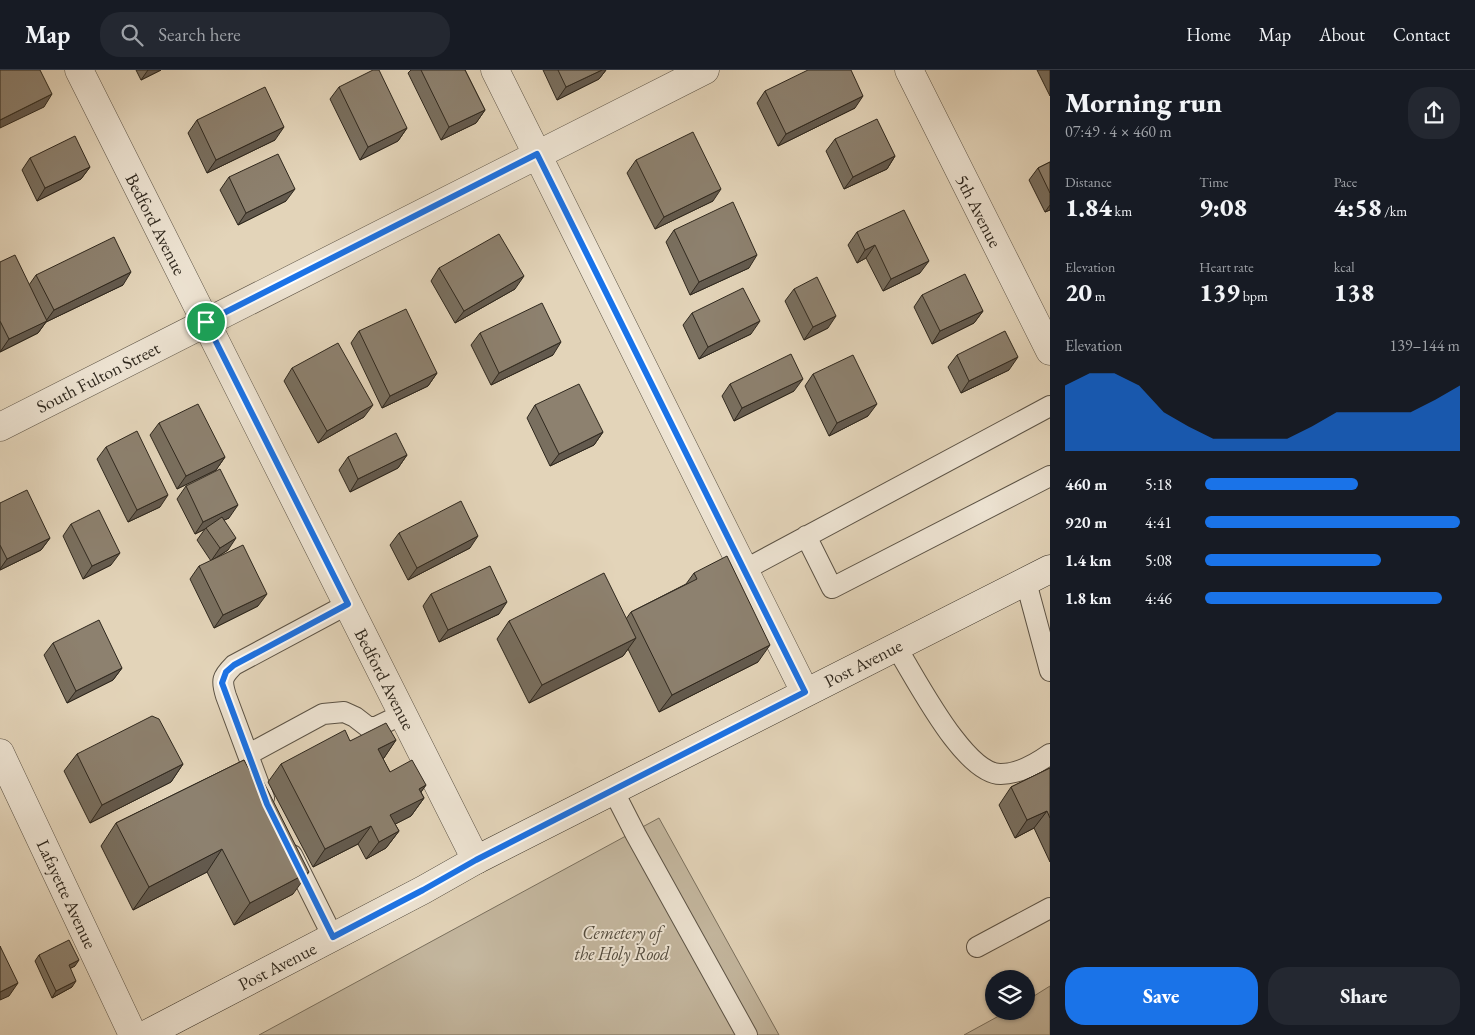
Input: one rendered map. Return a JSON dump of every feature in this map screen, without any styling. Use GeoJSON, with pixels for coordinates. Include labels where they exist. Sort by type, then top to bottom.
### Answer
{"type":"FeatureCollection","features":[{"type":"Feature","properties":{"kind":"street","name":"Bedford Avenue"},"geometry":{"type":"LineString","coordinates":[[79,70],[476,860]]}},
{"type":"Feature","properties":{"kind":"street"},"geometry":{"type":"LineString","coordinates":[[495,70],[805,692]]}},
{"type":"Feature","properties":{"kind":"street","name":"South Fulton Street"},"geometry":{"type":"LineString","coordinates":[[0,427],[705,70]]}},
{"type":"Feature","properties":{"kind":"street","name":"5th Avenue"},"geometry":{"type":"LineString","coordinates":[[909,70],[1050,351]]}},
{"type":"Feature","properties":{"kind":"street","name":"Post Avenue"},"geometry":{"type":"LineString","coordinates":[[145,1035],[423,890],[476,860],[1050,569]]}},
{"type":"Feature","properties":{"kind":"street","name":"Lafayette Avenue"},"geometry":{"type":"LineString","coordinates":[[0,752],[133,1035]]}},
{"type":"Feature","properties":{"kind":"lane"},"geometry":{"type":"LineString","coordinates":[[744,570],[1050,406]]}},
{"type":"Feature","properties":{"kind":"lane"},"geometry":{"type":"LineString","coordinates":[[806,536],[832,588],[1050,476]]}},
{"type":"Feature","properties":{"kind":"lane"},"geometry":{"type":"LineString","coordinates":[[1026,582],[1050,671]]}},
{"type":"Feature","properties":{"kind":"lane"},"geometry":{"type":"LineString","coordinates":[[271,812],[222,683],[226,672],[234,665],[348,604]]}},
{"type":"Feature","properties":{"kind":"lane"},"geometry":{"type":"LineString","coordinates":[[896,647],[946,728],[980,768],[1000,775],[1026,769],[1050,754]]}},
{"type":"Feature","properties":{"kind":"lane"},"geometry":{"type":"LineString","coordinates":[[249,754],[323,714],[344,712],[355,717],[368,727],[376,727],[403,714]]}},
{"type":"Feature","properties":{"kind":"lane"},"geometry":{"type":"LineString","coordinates":[[613,790],[636,835],[748,1035]]}},
{"type":"Feature","properties":{"kind":"lane"},"geometry":{"type":"LineString","coordinates":[[283,837],[333,937]]}},
{"type":"Feature","properties":{"kind":"lane"},"geometry":{"type":"LineString","coordinates":[[977,947],[1050,908]]}},
{"type":"Feature","properties":{"kind":"green space","name":"Cemetery of the Holy Rood"},"geometry":{"type":"Polygon","coordinates":[[[659,818],[779,1035],[259,1035],[659,818]]]}},
{"type":"Feature","properties":{"kind":"green space"},"geometry":{"type":"Polygon","coordinates":[[[1050,986],[1050,1035],[964,1035],[992,1020],[1035,1020],[1035,995],[1050,986]]]}},
{"type":"Feature","properties":{"kind":"building"},"geometry":{"type":"Polygon","coordinates":[[[0,70],[40,70],[52,94],[0,120],[0,70]]]}},
{"type":"Feature","properties":{"kind":"building"},"geometry":{"type":"Polygon","coordinates":[[[373,70],[379,70],[407,128],[368,147],[339,87],[373,70]]]}},
{"type":"Feature","properties":{"kind":"building"},"geometry":{"type":"Polygon","coordinates":[[[421,70],[465,70],[485,110],[449,127],[421,70]]]}},
{"type":"Feature","properties":{"kind":"building"},"geometry":{"type":"Polygon","coordinates":[[[558,70],[602,70],[566,87],[558,70]]]}},
{"type":"Feature","properties":{"kind":"building"},"geometry":{"type":"Polygon","coordinates":[[[808,70],[851,70],[863,96],[786,134],[765,91],[808,70]]]}},
{"type":"Feature","properties":{"kind":"building"},"geometry":{"type":"Polygon","coordinates":[[[265,87],[284,127],[216,160],[197,120],[265,87]]]}},
{"type":"Feature","properties":{"kind":"building"},"geometry":{"type":"Polygon","coordinates":[[[877,119],[895,156],[853,177],[835,139],[877,119]]]}},
{"type":"Feature","properties":{"kind":"building"},"geometry":{"type":"Polygon","coordinates":[[[693,132],[721,189],[664,217],[636,160],[693,132]]]}},
{"type":"Feature","properties":{"kind":"building"},"geometry":{"type":"Polygon","coordinates":[[[75,136],[90,167],[45,188],[30,158],[75,136]]]}},
{"type":"Feature","properties":{"kind":"building"},"geometry":{"type":"Polygon","coordinates":[[[278,154],[295,189],[246,213],[229,177],[278,154]]]}},
{"type":"Feature","properties":{"kind":"building"},"geometry":{"type":"Polygon","coordinates":[[[1050,162],[1050,193],[1038,168],[1050,162]]]}},
{"type":"Feature","properties":{"kind":"building"},"geometry":{"type":"Polygon","coordinates":[[[733,202],[757,255],[699,282],[674,230],[733,202]]]}},
{"type":"Feature","properties":{"kind":"building"},"geometry":{"type":"Polygon","coordinates":[[[904,210],[929,261],[891,279],[875,245],[865,250],[857,232],[904,210]]]}},
{"type":"Feature","properties":{"kind":"building"},"geometry":{"type":"Polygon","coordinates":[[[499,234],[524,276],[464,311],[439,268],[499,234]]]}},
{"type":"Feature","properties":{"kind":"building"},"geometry":{"type":"Polygon","coordinates":[[[114,237],[131,272],[54,310],[36,275],[114,237]]]}},
{"type":"Feature","properties":{"kind":"building"},"geometry":{"type":"Polygon","coordinates":[[[15,255],[47,321],[9,339],[0,321],[0,262],[15,255]]]}},
{"type":"Feature","properties":{"kind":"building"},"geometry":{"type":"Polygon","coordinates":[[[965,274],[983,311],[940,331],[922,295],[965,274]]]}},
{"type":"Feature","properties":{"kind":"building"},"geometry":{"type":"Polygon","coordinates":[[[817,277],[836,316],[813,327],[794,289],[817,277]]]}},
{"type":"Feature","properties":{"kind":"building"},"geometry":{"type":"Polygon","coordinates":[[[743,288],[760,321],[708,347],[692,313],[743,288]]]}},
{"type":"Feature","properties":{"kind":"building"},"geometry":{"type":"Polygon","coordinates":[[[542,303],[561,342],[499,373],[480,333],[542,303]]]}},
{"type":"Feature","properties":{"kind":"building"},"geometry":{"type":"Polygon","coordinates":[[[406,309],[437,373],[390,396],[359,331],[406,309]]]}},
{"type":"Feature","properties":{"kind":"building"},"geometry":{"type":"Polygon","coordinates":[[[1005,331],[1018,357],[969,381],[957,355],[1005,331]]]}},
{"type":"Feature","properties":{"kind":"building"},"geometry":{"type":"Polygon","coordinates":[[[338,343],[373,405],[327,431],[292,368],[338,343]]]}},
{"type":"Feature","properties":{"kind":"building"},"geometry":{"type":"Polygon","coordinates":[[[791,354],[803,379],[742,408],[730,384],[791,354]]]}},
{"type":"Feature","properties":{"kind":"building"},"geometry":{"type":"Polygon","coordinates":[[[853,355],[877,404],[837,423],[813,374],[853,355]]]}},
{"type":"Feature","properties":{"kind":"building"},"geometry":{"type":"Polygon","coordinates":[[[579,384],[603,432],[559,454],[535,405],[579,384]]]}},
{"type":"Feature","properties":{"kind":"building"},"geometry":{"type":"Polygon","coordinates":[[[198,404],[225,457],[186,476],[159,423],[198,404]]]}},
{"type":"Feature","properties":{"kind":"building"},"geometry":{"type":"Polygon","coordinates":[[[137,431],[168,495],[137,510],[106,447],[137,431]]]}},
{"type":"Feature","properties":{"kind":"building"},"geometry":{"type":"Polygon","coordinates":[[[396,433],[407,455],[358,479],[348,457],[396,433]]]}},
{"type":"Feature","properties":{"kind":"building"},"geometry":{"type":"Polygon","coordinates":[[[220,469],[238,505],[203,522],[186,486],[220,469]]]}},
{"type":"Feature","properties":{"kind":"building"},"geometry":{"type":"Polygon","coordinates":[[[27,490],[50,538],[7,559],[0,545],[0,503],[27,490]]]}},
{"type":"Feature","properties":{"kind":"building"},"geometry":{"type":"Polygon","coordinates":[[[461,501],[478,536],[417,568],[399,533],[461,501]]]}},
{"type":"Feature","properties":{"kind":"building"},"geometry":{"type":"Polygon","coordinates":[[[99,510],[120,553],[92,566],[71,524],[99,510]]]}},
{"type":"Feature","properties":{"kind":"building"},"geometry":{"type":"Polygon","coordinates":[[[222,517],[236,538],[220,548],[206,528],[222,517]]]}},
{"type":"Feature","properties":{"kind":"building"},"geometry":{"type":"Polygon","coordinates":[[[243,545],[267,594],[223,615],[199,566],[243,545]]]}},
{"type":"Feature","properties":{"kind":"building"},"geometry":{"type":"Polygon","coordinates":[[[727,556],[770,645],[672,695],[631,612],[697,579],[694,573],[727,556]]]}},
{"type":"Feature","properties":{"kind":"building"},"geometry":{"type":"Polygon","coordinates":[[[490,566],[507,602],[448,630],[431,594],[490,566]]]}},
{"type":"Feature","properties":{"kind":"building"},"geometry":{"type":"Polygon","coordinates":[[[604,573],[636,638],[542,685],[509,621],[604,573]]]}},
{"type":"Feature","properties":{"kind":"building"},"geometry":{"type":"Polygon","coordinates":[[[99,620],[122,668],[76,691],[53,643],[99,620]]]}},
{"type":"Feature","properties":{"kind":"building"},"geometry":{"type":"Polygon","coordinates":[[[152,716],[159,719],[183,764],[102,805],[77,754],[152,716]]]}},
{"type":"Feature","properties":{"kind":"building"},"geometry":{"type":"Polygon","coordinates":[[[386,723],[396,740],[378,749],[390,772],[412,760],[426,785],[419,789],[424,798],[390,815],[399,831],[379,842],[371,826],[325,849],[281,764],[345,730],[350,741],[386,723]]]}},
{"type":"Feature","properties":{"kind":"building"},"geometry":{"type":"Polygon","coordinates":[[[244,760],[252,775],[258,771],[309,872],[250,903],[222,849],[149,887],[116,823],[244,760]]]}},
{"type":"Feature","properties":{"kind":"building"},"geometry":{"type":"Polygon","coordinates":[[[1050,768],[1050,818],[1047,811],[1027,820],[1011,787],[1050,768]]]}},
{"type":"Feature","properties":{"kind":"building"},"geometry":{"type":"Polygon","coordinates":[[[69,940],[79,960],[69,965],[76,981],[56,991],[39,955],[69,940]]]}},
{"type":"Feature","properties":{"kind":"building"},"geometry":{"type":"Polygon","coordinates":[[[0,946],[18,983],[0,992],[0,946]]]}},
{"type":"Feature","properties":{"kind":"route"},"geometry":{"type":"LineString","coordinates":[[537,154],[805,692],[476,860],[333,937],[267,804],[222,683],[226,672],[234,665],[348,604],[206,322],[537,154]]}}]}
